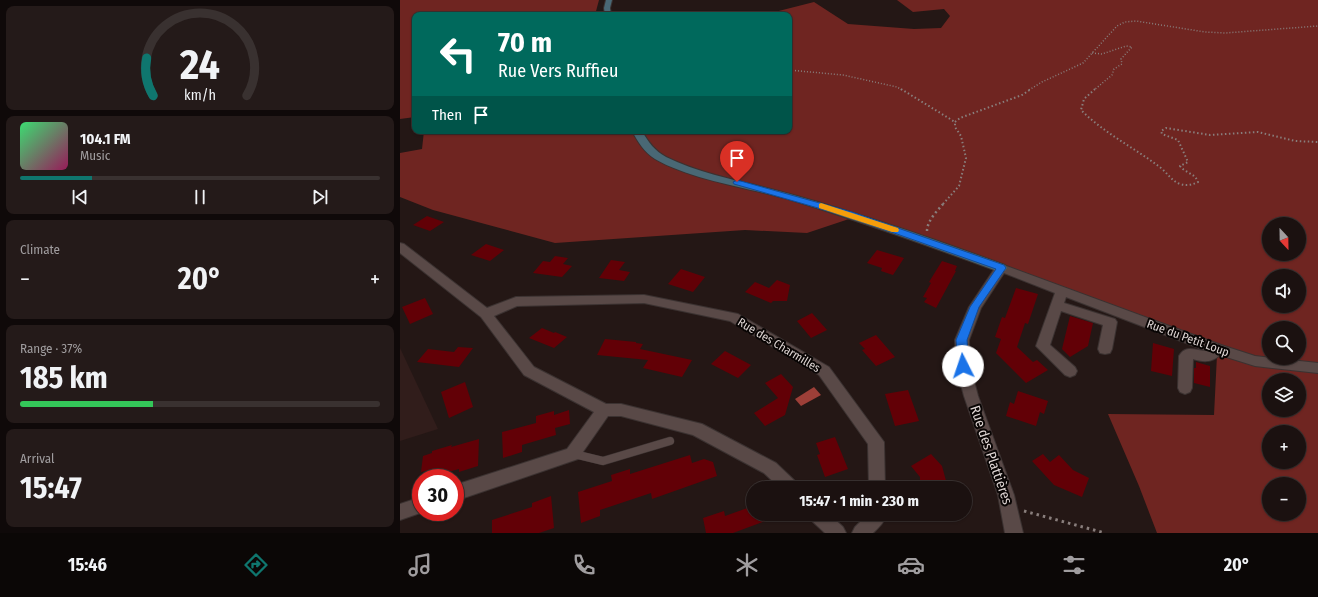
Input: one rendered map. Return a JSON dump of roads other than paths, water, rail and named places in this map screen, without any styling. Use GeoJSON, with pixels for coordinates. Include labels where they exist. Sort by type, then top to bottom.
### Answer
{"type":"FeatureCollection","features":[{"type":"Feature","properties":{"kind":"street"},"geometry":{"type":"LineString","coordinates":[[608,12],[609,0]]}},
{"type":"Feature","properties":{"kind":"street"},"geometry":{"type":"LineString","coordinates":[[639,134],[645,146],[662,159],[697,173],[756,187],[849,214],[1001,268]]}},
{"type":"Feature","properties":{"kind":"street"},"geometry":{"type":"LineString","coordinates":[[400,247],[486,314],[529,371],[604,410],[620,410],[697,429],[770,468],[784,481]]}},
{"type":"Feature","properties":{"kind":"street","name":"Rue du Petit Loup"},"geometry":{"type":"LineString","coordinates":[[1001,268],[1217,349],[1255,361],[1318,368]]}},
{"type":"Feature","properties":{"kind":"street","name":"Rue des Plattières"},"geometry":{"type":"LineString","coordinates":[[1001,268],[974,307],[962,340],[963,366],[971,396],[1006,495],[1014,533]]}},
{"type":"Feature","properties":{"kind":"street"},"geometry":{"type":"LineString","coordinates":[[1062,290],[1042,346],[1070,370]]}},
{"type":"Feature","properties":{"kind":"street","name":"Rue des Charmilles"},"geometry":{"type":"LineString","coordinates":[[486,314],[516,302],[644,299],[733,317],[824,371],[876,442],[877,481]]}},
{"type":"Feature","properties":{"kind":"street"},"geometry":{"type":"LineString","coordinates":[[1057,305],[1110,322],[1105,349]]}},
{"type":"Feature","properties":{"kind":"street"},"geometry":{"type":"LineString","coordinates":[[1185,388],[1186,356],[1190,353],[1210,356],[1217,349]]}},
{"type":"Feature","properties":{"kind":"street"},"geometry":{"type":"LineString","coordinates":[[464,490],[572,454],[604,410]]}},
{"type":"Feature","properties":{"kind":"street"},"geometry":{"type":"LineString","coordinates":[[400,512],[412,508]]}},
{"type":"Feature","properties":{"kind":"street"},"geometry":{"type":"LineString","coordinates":[[824,521],[837,533]]}},
{"type":"Feature","properties":{"kind":"street"},"geometry":{"type":"LineString","coordinates":[[861,533],[873,521]]}},
{"type":"Feature","properties":{"kind":"lane"},"geometry":{"type":"LineString","coordinates":[[572,454],[603,461],[670,441]]}}]}
